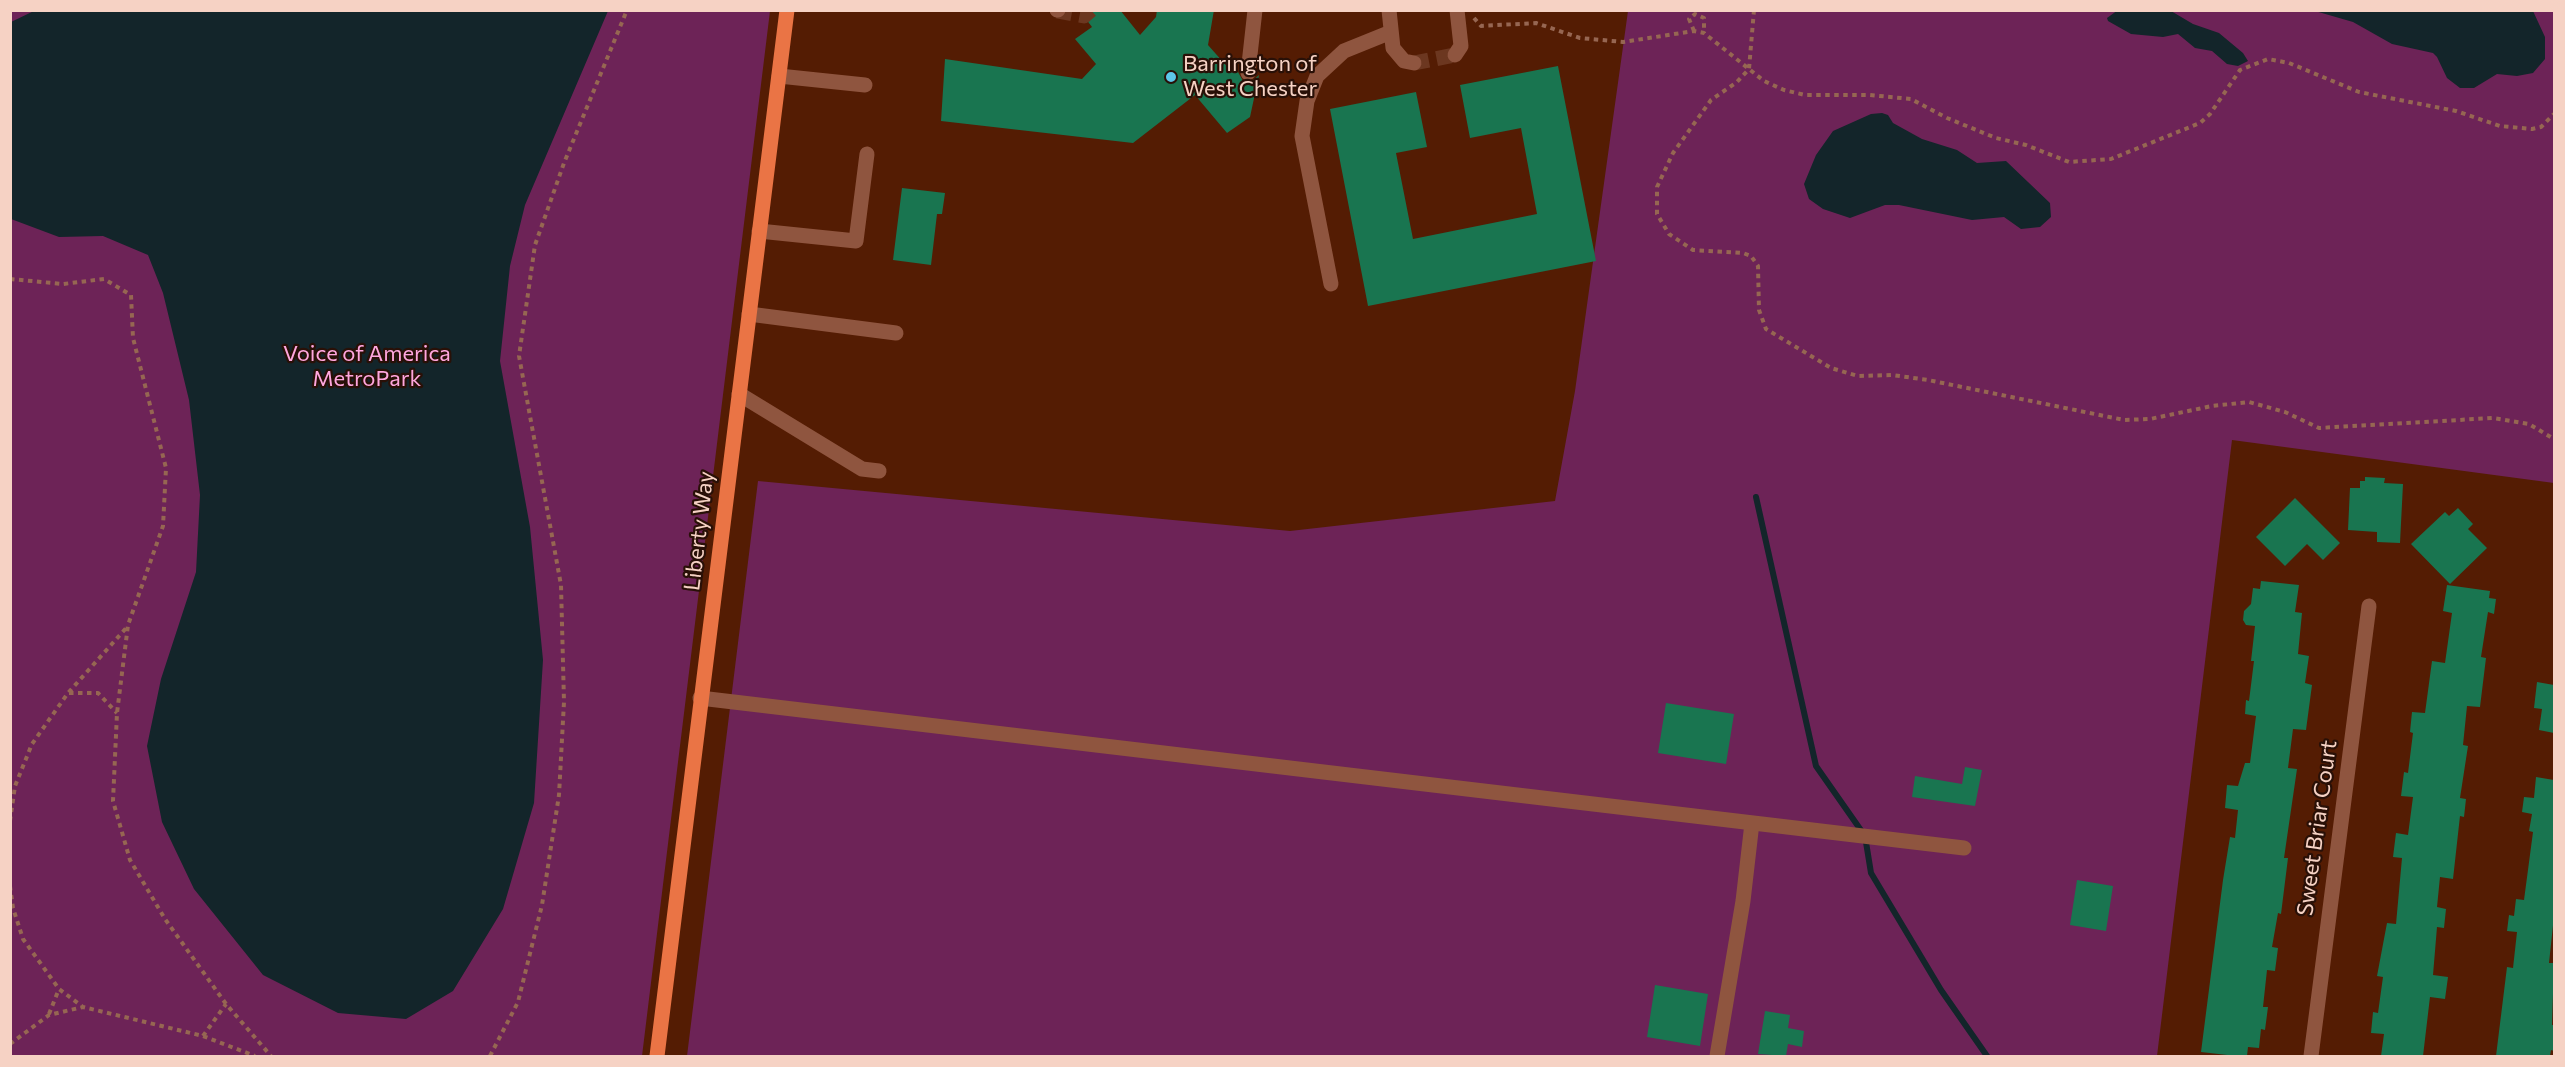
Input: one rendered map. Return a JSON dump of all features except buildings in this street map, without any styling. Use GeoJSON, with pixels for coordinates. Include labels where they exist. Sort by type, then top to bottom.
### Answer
{"type":"FeatureCollection","features":[{"type":"Feature","properties":{"kind":"main road","name":"Liberty Way"},"geometry":{"type":"LineString","coordinates":[[657,1056],[787,10]]}},
{"type":"Feature","properties":{"kind":"street"},"geometry":{"type":"LineString","coordinates":[[1248,74],[1255,10]]}},
{"type":"Feature","properties":{"kind":"street"},"geometry":{"type":"LineString","coordinates":[[1389,10],[1393,48],[1404,61],[1414,63]]}},
{"type":"Feature","properties":{"kind":"street"},"geometry":{"type":"LineString","coordinates":[[1455,55],[1461,46],[1456,10]]}},
{"type":"Feature","properties":{"kind":"street"},"geometry":{"type":"LineString","coordinates":[[1331,284],[1302,136],[1307,101],[1317,76],[1344,51],[1391,32]]}},
{"type":"Feature","properties":{"kind":"street"},"geometry":{"type":"LineString","coordinates":[[779,76],[865,85]]}},
{"type":"Feature","properties":{"kind":"street"},"geometry":{"type":"LineString","coordinates":[[759,231],[856,240],[867,154]]}},
{"type":"Feature","properties":{"kind":"street"},"geometry":{"type":"LineString","coordinates":[[749,314],[896,333]]}},
{"type":"Feature","properties":{"kind":"street"},"geometry":{"type":"LineString","coordinates":[[739,394],[862,469],[879,471]]}},
{"type":"Feature","properties":{"kind":"street","name":"Sweet Briar Court"},"geometry":{"type":"LineString","coordinates":[[2311,1056],[2369,606]]}},
{"type":"Feature","properties":{"kind":"street"},"geometry":{"type":"LineString","coordinates":[[700,698],[1964,848]]}},
{"type":"Feature","properties":{"kind":"street"},"geometry":{"type":"LineString","coordinates":[[1717,1056],[1743,901],[1752,824]]}},
{"type":"Feature","properties":{"kind":"path"},"geometry":{"type":"LineString","coordinates":[[490,1056],[519,1002],[542,905],[559,795],[564,702],[561,585],[519,356],[535,246],[564,163],[627,10]]}},
{"type":"Feature","properties":{"kind":"path"},"geometry":{"type":"LineString","coordinates":[[1468,10],[1481,27],[1536,23],[1580,38],[1623,42],[1694,31],[1704,33],[1764,81],[1794,93],[1826,96],[1870,95],[1911,99],[1947,118],[1996,138],[2026,145],[2069,162],[2111,159],[2200,123],[2210,114],[2232,79],[2243,69],[2256,63],[2278,59],[2359,92],[2456,111],[2519,129],[2541,127],[2554,114]]}},
{"type":"Feature","properties":{"kind":"path"},"geometry":{"type":"LineString","coordinates":[[1754,10],[1749,69],[1737,82],[1711,100],[1673,153],[1657,187],[1657,214],[1669,234],[1693,250],[1743,253],[1751,256],[1758,266],[1759,310],[1766,329],[1831,368],[1858,376],[1892,375],[1919,379],[2124,420],[2150,419],[2212,406],[2249,402],[2285,412],[2319,428],[2493,418],[2529,424],[2554,439]]}},
{"type":"Feature","properties":{"kind":"path"},"geometry":{"type":"LineString","coordinates":[[1694,31],[1689,19],[1695,14],[1704,18],[1704,33]]}},
{"type":"Feature","properties":{"kind":"path"},"geometry":{"type":"LineString","coordinates":[[10,279],[63,284],[104,279],[131,296],[133,338],[166,468],[163,526],[128,625],[117,713],[113,801],[130,860],[165,919],[226,1004],[271,1056]]}},
{"type":"Feature","properties":{"kind":"path"},"geometry":{"type":"LineString","coordinates":[[10,821],[15,786],[32,744],[68,693],[128,625]]}},
{"type":"Feature","properties":{"kind":"path"},"geometry":{"type":"LineString","coordinates":[[68,693],[98,693],[117,713]]}},
{"type":"Feature","properties":{"kind":"path"},"geometry":{"type":"LineString","coordinates":[[10,886],[13,908],[23,939],[59,989],[83,1006],[203,1036],[255,1056]]}},
{"type":"Feature","properties":{"kind":"path"},"geometry":{"type":"LineString","coordinates":[[49,1015],[59,989]]}},
{"type":"Feature","properties":{"kind":"path"},"geometry":{"type":"LineString","coordinates":[[203,1036],[226,1004]]}},
{"type":"Feature","properties":{"kind":"path"},"geometry":{"type":"LineString","coordinates":[[10,1044],[49,1015],[83,1006]]}},
{"type":"Feature","properties":{"kind":"green space","name":"Voice of America MetroPark"},"geometry":{"type":"Polygon","coordinates":[[[10,11],[770,11],[642,1056],[11,1056],[10,11]]]}},
{"type":"Feature","properties":{"kind":"green space"},"geometry":{"type":"Polygon","coordinates":[[[1628,11],[2554,11],[2554,483],[2232,440],[2157,1056],[687,1056],[758,481],[1290,531],[1555,501],[1575,391],[1628,11]]]}},
{"type":"Feature","properties":{"kind":"water"},"geometry":{"type":"Polygon","coordinates":[[[36,10],[608,11],[525,205],[510,266],[500,361],[530,527],[543,660],[534,803],[503,909],[453,991],[406,1019],[338,1013],[263,975],[194,889],[162,822],[147,746],[161,679],[196,572],[200,495],[189,400],[163,293],[148,255],[103,236],[59,237],[11,219],[11,22],[36,10]]]}},
{"type":"Feature","properties":{"kind":"water"},"geometry":{"type":"Polygon","coordinates":[[[2118,10],[2171,11],[2193,24],[2219,33],[2243,53],[2248,61],[2238,66],[2227,64],[2212,51],[2195,48],[2178,34],[2163,37],[2131,34],[2108,21],[2107,18],[2118,10]]]}},
{"type":"Feature","properties":{"kind":"water"},"geometry":{"type":"Polygon","coordinates":[[[2315,11],[2533,11],[2545,37],[2545,59],[2533,73],[2517,76],[2497,74],[2474,88],[2460,88],[2447,78],[2433,53],[2392,44],[2353,22],[2315,11]]]}},
{"type":"Feature","properties":{"kind":"water"},"geometry":{"type":"Polygon","coordinates":[[[1871,114],[1888,115],[1893,123],[1922,139],[1957,150],[1977,163],[2006,161],[2050,203],[2051,217],[2040,227],[2021,229],[2004,217],[1972,220],[1899,205],[1885,205],[1850,218],[1823,209],[1809,199],[1804,184],[1816,155],[1833,131],[1871,114]]]}},
{"type":"Feature","properties":{"kind":"waterway"},"geometry":{"type":"LineString","coordinates":[[1756,497],[1816,766],[1865,836],[1871,873],[1941,990],[1987,1056]]}},
{"type":"Feature","properties":{"kind":"tunnel"},"geometry":{"type":"LineString","coordinates":[[1057,11],[1084,16],[1091,10]]}},
{"type":"Feature","properties":{"kind":"tunnel"},"geometry":{"type":"LineString","coordinates":[[1414,63],[1455,55]]}},
{"type":"Feature","properties":{"kind":"place","name":"Barrington of West Chester"},"geometry":{"type":"Point","coordinates":[1171,77]}}]}
